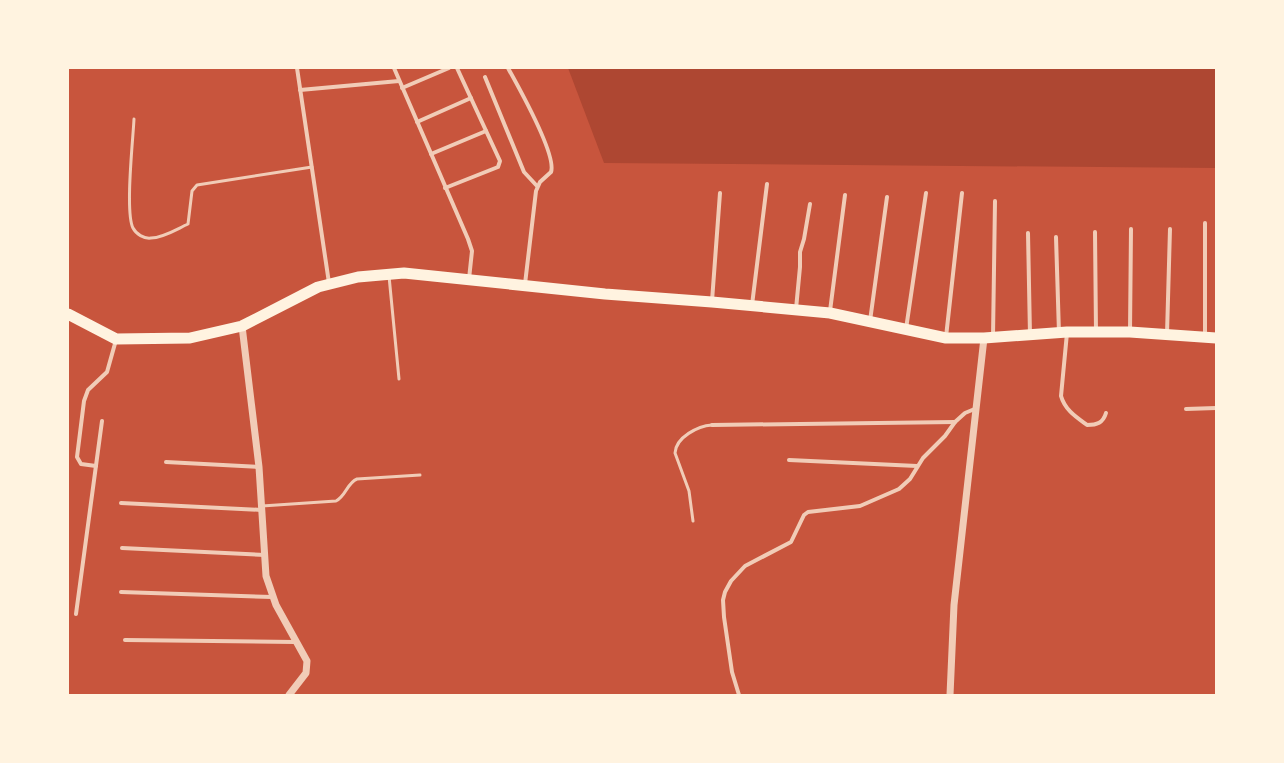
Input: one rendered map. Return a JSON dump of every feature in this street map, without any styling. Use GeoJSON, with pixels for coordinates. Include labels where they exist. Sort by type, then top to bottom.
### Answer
{"type":"FeatureCollection","features":[{"type":"Feature","properties":{"kind":"highway"},"geometry":{"type":"LineString","coordinates":[[68,314],[116,338],[190,338],[242,326],[318,287],[329,283],[358,277],[404,273],[525,284],[605,294],[752,305],[830,313],[946,338],[989,338],[1063,333],[1130,332],[1211,338]]}},
{"type":"Feature","properties":{"kind":"street"},"geometry":{"type":"LineString","coordinates":[[297,68],[329,283]]}},
{"type":"Feature","properties":{"kind":"street"},"geometry":{"type":"LineString","coordinates":[[394,68],[472,251],[469,279]]}},
{"type":"Feature","properties":{"kind":"street"},"geometry":{"type":"LineString","coordinates":[[402,88],[449,68]]}},
{"type":"Feature","properties":{"kind":"street"},"geometry":{"type":"LineString","coordinates":[[445,188],[498,167],[500,161],[457,68]]}},
{"type":"Feature","properties":{"kind":"street"},"geometry":{"type":"LineString","coordinates":[[508,68],[537,124],[552,162],[551,172],[537,186],[525,284]]}},
{"type":"Feature","properties":{"kind":"street"},"geometry":{"type":"LineString","coordinates":[[485,77],[524,172],[537,186]]}},
{"type":"Feature","properties":{"kind":"street"},"geometry":{"type":"LineString","coordinates":[[300,90],[399,80]]}},
{"type":"Feature","properties":{"kind":"street"},"geometry":{"type":"LineString","coordinates":[[417,122],[471,98]]}},
{"type":"Feature","properties":{"kind":"street"},"geometry":{"type":"LineString","coordinates":[[431,154],[486,131]]}},
{"type":"Feature","properties":{"kind":"street"},"geometry":{"type":"LineString","coordinates":[[752,305],[767,184]]}},
{"type":"Feature","properties":{"kind":"street"},"geometry":{"type":"LineString","coordinates":[[712,302],[720,192]]}},
{"type":"Feature","properties":{"kind":"street"},"geometry":{"type":"LineString","coordinates":[[906,330],[926,193]]}},
{"type":"Feature","properties":{"kind":"street"},"geometry":{"type":"LineString","coordinates":[[946,338],[962,193]]}},
{"type":"Feature","properties":{"kind":"street"},"geometry":{"type":"LineString","coordinates":[[830,313],[845,195]]}},
{"type":"Feature","properties":{"kind":"street"},"geometry":{"type":"LineString","coordinates":[[870,322],[887,197]]}},
{"type":"Feature","properties":{"kind":"street"},"geometry":{"type":"LineString","coordinates":[[949,694],[954,605],[977,408],[989,338],[995,201]]}},
{"type":"Feature","properties":{"kind":"street"},"geometry":{"type":"LineString","coordinates":[[796,309],[800,252],[804,239],[810,204]]}},
{"type":"Feature","properties":{"kind":"street"},"geometry":{"type":"LineString","coordinates":[[1205,223],[1211,338]]}},
{"type":"Feature","properties":{"kind":"street"},"geometry":{"type":"LineString","coordinates":[[1130,332],[1131,229]]}},
{"type":"Feature","properties":{"kind":"street"},"geometry":{"type":"LineString","coordinates":[[1167,335],[1170,229]]}},
{"type":"Feature","properties":{"kind":"street"},"geometry":{"type":"LineString","coordinates":[[1095,232],[1096,332]]}},
{"type":"Feature","properties":{"kind":"street"},"geometry":{"type":"LineString","coordinates":[[1028,233],[1030,335]]}},
{"type":"Feature","properties":{"kind":"street"},"geometry":{"type":"LineString","coordinates":[[1056,237],[1063,333],[1061,396],[1063,403],[1068,410],[1087,425],[1100,423],[1105,418],[1106,413]]}},
{"type":"Feature","properties":{"kind":"street"},"geometry":{"type":"LineString","coordinates":[[242,326],[259,467],[266,576],[272,597],[295,642],[307,661],[306,673],[289,695]]}},
{"type":"Feature","properties":{"kind":"street"},"geometry":{"type":"LineString","coordinates":[[96,466],[81,464],[78,460],[84,401],[88,390],[107,372],[116,338]]}},
{"type":"Feature","properties":{"kind":"street"},"geometry":{"type":"LineString","coordinates":[[739,695],[732,672],[723,609],[723,600],[731,581],[745,566],[791,542],[804,515],[808,512],[860,506],[890,494],[904,486],[917,466],[945,436],[955,422],[965,413],[977,408]]}},
{"type":"Feature","properties":{"kind":"street"},"geometry":{"type":"LineString","coordinates":[[1186,409],[1216,408]]}},
{"type":"Feature","properties":{"kind":"street"},"geometry":{"type":"LineString","coordinates":[[76,614],[102,421]]}},
{"type":"Feature","properties":{"kind":"street"},"geometry":{"type":"LineString","coordinates":[[712,425],[955,422]]}},
{"type":"Feature","properties":{"kind":"street"},"geometry":{"type":"LineString","coordinates":[[789,460],[917,466]]}},
{"type":"Feature","properties":{"kind":"street"},"geometry":{"type":"LineString","coordinates":[[166,462],[259,467]]}},
{"type":"Feature","properties":{"kind":"street"},"geometry":{"type":"LineString","coordinates":[[121,503],[262,508]]}},
{"type":"Feature","properties":{"kind":"street"},"geometry":{"type":"LineString","coordinates":[[122,548],[265,555]]}},
{"type":"Feature","properties":{"kind":"street"},"geometry":{"type":"LineString","coordinates":[[120,592],[272,597]]}},
{"type":"Feature","properties":{"kind":"street"},"geometry":{"type":"LineString","coordinates":[[125,640],[295,642]]}},
{"type":"Feature","properties":{"kind":"lane"},"geometry":{"type":"LineString","coordinates":[[134,119],[130,221],[133,229],[146,238],[157,238],[188,224],[192,191],[197,185],[312,167]]}},
{"type":"Feature","properties":{"kind":"lane"},"geometry":{"type":"LineString","coordinates":[[388,274],[399,379]]}},
{"type":"Feature","properties":{"kind":"lane"},"geometry":{"type":"LineString","coordinates":[[693,521],[689,491],[675,453],[675,448],[679,442],[700,426],[712,425]]}},
{"type":"Feature","properties":{"kind":"lane"},"geometry":{"type":"LineString","coordinates":[[262,508],[336,501],[340,498],[352,481],[357,479],[420,475]]}},
{"type":"Feature","properties":{"kind":"shaded area"},"geometry":{"type":"Polygon","coordinates":[[[568,68],[1216,68],[1216,168],[604,163],[568,68]]]}}]}
